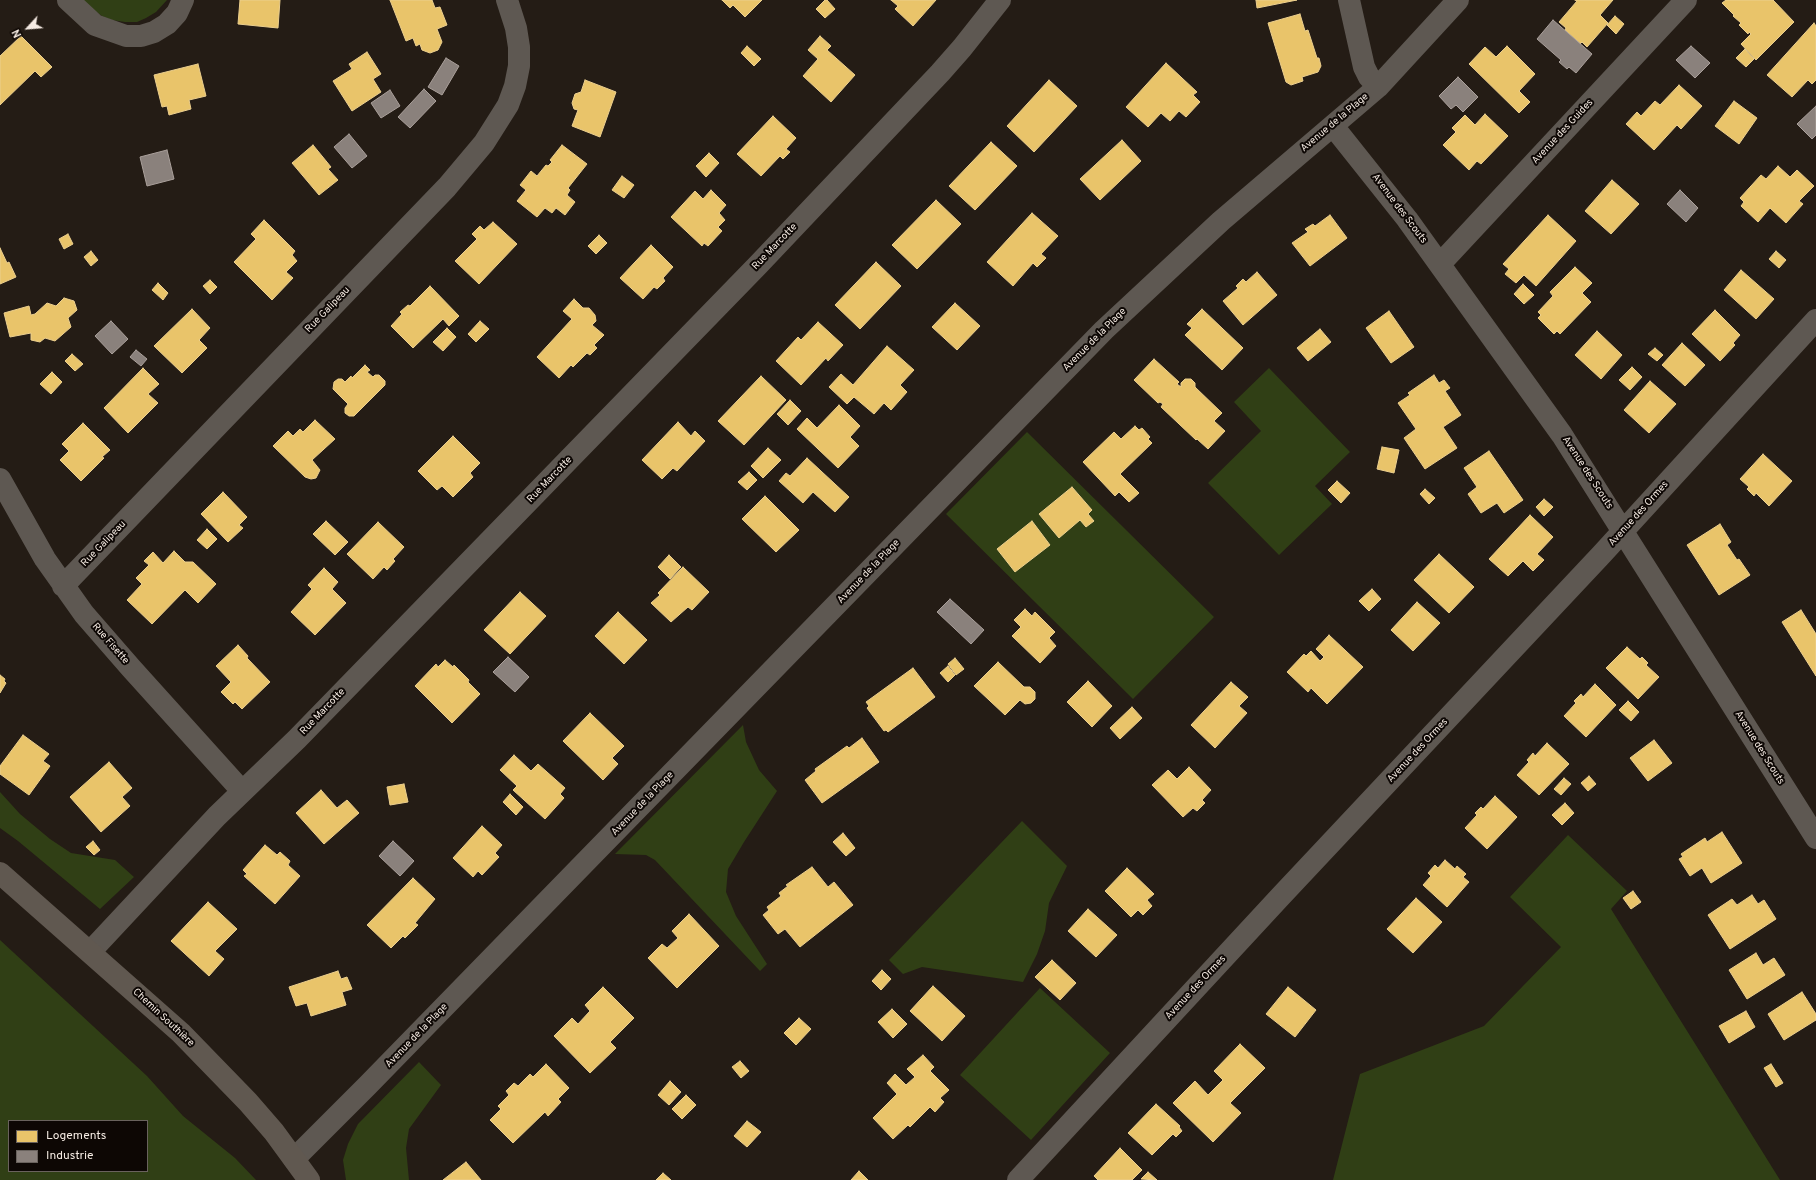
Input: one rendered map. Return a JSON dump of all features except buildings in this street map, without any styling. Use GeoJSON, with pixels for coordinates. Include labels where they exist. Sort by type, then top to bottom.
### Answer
{"type":"FeatureCollection","features":[{"type":"Feature","properties":{"kind":"street"},"geometry":{"type":"LineString","coordinates":[[68,0],[95,25],[126,36],[141,36],[154,32],[167,24],[177,13],[183,0]]}},
{"type":"Feature","properties":{"kind":"street","name":"Rue Galipeau"},"geometry":{"type":"LineString","coordinates":[[63,586],[442,192],[484,143],[508,105],[515,86],[519,66],[520,47],[516,28],[507,0]]}},
{"type":"Feature","properties":{"kind":"street","name":"Rue Marcotte"},"geometry":{"type":"LineString","coordinates":[[90,952],[242,791],[297,739],[758,266],[940,73],[1000,0]]}},
{"type":"Feature","properties":{"kind":"street"},"geometry":{"type":"LineString","coordinates":[[1349,0],[1364,67],[1369,77],[1378,87]]}},
{"type":"Feature","properties":{"kind":"street","name":"Avenue de la Plage"},"geometry":{"type":"LineString","coordinates":[[294,1159],[368,1086],[1104,330],[1221,221],[1287,163],[1378,87],[1458,0]]}},
{"type":"Feature","properties":{"kind":"street","name":"Avenue des Guides"},"geometry":{"type":"LineString","coordinates":[[1440,264],[1686,0]]}},
{"type":"Feature","properties":{"kind":"street","name":"Avenue des Scouts"},"geometry":{"type":"LineString","coordinates":[[1333,126],[1363,162],[1440,264],[1562,435],[1816,838]]}},
{"type":"Feature","properties":{"kind":"street","name":"Avenue des Ormes"},"geometry":{"type":"LineString","coordinates":[[1018,1180],[1623,531],[1816,320]]}},
{"type":"Feature","properties":{"kind":"street","name":"Rue Fisette"},"geometry":{"type":"LineString","coordinates":[[0,479],[28,531],[63,586],[107,641],[242,791]]}},
{"type":"Feature","properties":{"kind":"street","name":"Chemin Southière"},"geometry":{"type":"LineString","coordinates":[[0,873],[181,1033],[248,1102],[309,1180]]}},
{"type":"Feature","properties":{"kind":"green space"},"geometry":{"type":"Polygon","coordinates":[[[80,0],[167,0],[156,12],[146,18],[137,22],[125,22],[112,20],[102,16],[80,0]]]}},
{"type":"Feature","properties":{"kind":"green space"},"geometry":{"type":"Polygon","coordinates":[[[1269,368],[1350,452],[1315,486],[1332,504],[1279,555],[1208,483],[1261,431],[1234,402],[1269,368]]]}},
{"type":"Feature","properties":{"kind":"green space"},"geometry":{"type":"Polygon","coordinates":[[[1027,432],[1214,617],[1133,699],[946,514],[1027,432]]]}},
{"type":"Feature","properties":{"kind":"green space"},"geometry":{"type":"Polygon","coordinates":[[[743,725],[746,742],[759,770],[777,791],[728,869],[726,892],[736,916],[767,964],[760,971],[655,860],[646,855],[615,854],[743,725]]]}},
{"type":"Feature","properties":{"kind":"green space"},"geometry":{"type":"Polygon","coordinates":[[[0,792],[20,814],[50,839],[71,853],[115,860],[134,877],[100,909],[18,841],[0,828],[0,792]]]}},
{"type":"Feature","properties":{"kind":"green space"},"geometry":{"type":"Polygon","coordinates":[[[1022,821],[1067,866],[1049,903],[1045,931],[1037,954],[1023,982],[922,967],[903,974],[889,960],[1022,821]]]}},
{"type":"Feature","properties":{"kind":"green space"},"geometry":{"type":"Polygon","coordinates":[[[1568,835],[1627,891],[1611,909],[1780,1180],[1333,1180],[1360,1074],[1484,1026],[1561,947],[1510,897],[1568,835]]]}},
{"type":"Feature","properties":{"kind":"green space"},"geometry":{"type":"Polygon","coordinates":[[[0,940],[147,1076],[183,1116],[235,1158],[256,1180],[0,1180],[0,940]]]}},
{"type":"Feature","properties":{"kind":"green space"},"geometry":{"type":"Polygon","coordinates":[[[1040,988],[1110,1053],[1031,1140],[960,1075],[1040,988]]]}},
{"type":"Feature","properties":{"kind":"green space"},"geometry":{"type":"Polygon","coordinates":[[[419,1062],[441,1085],[409,1129],[406,1148],[409,1180],[346,1180],[343,1160],[348,1144],[358,1124],[419,1062]]]}}]}
